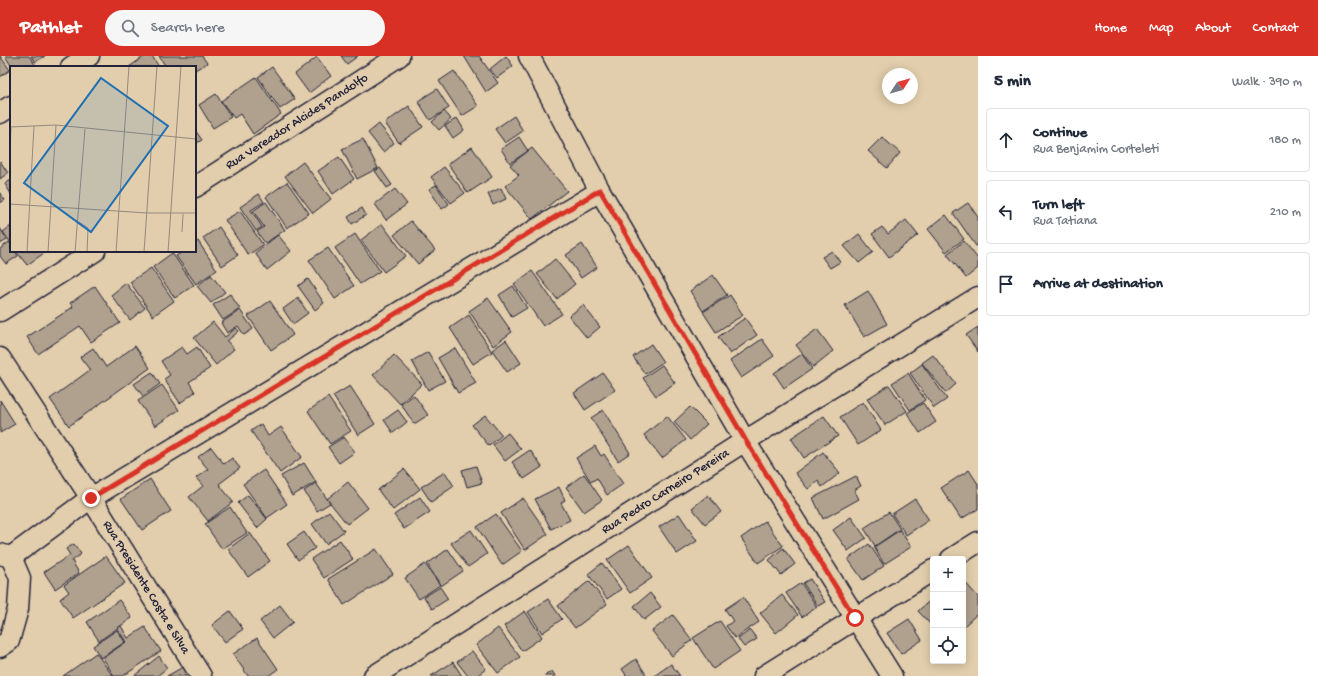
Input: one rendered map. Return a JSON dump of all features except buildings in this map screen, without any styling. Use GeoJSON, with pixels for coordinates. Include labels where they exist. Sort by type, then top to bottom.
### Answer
{"type":"FeatureCollection","features":[{"type":"Feature","properties":{"kind":"street"},"geometry":{"type":"LineString","coordinates":[[73,66],[89,56]]}},
{"type":"Feature","properties":{"kind":"street","name":"Rua Vereador Alcides Pandolfo"},"geometry":{"type":"LineString","coordinates":[[196,186],[399,56]]}},
{"type":"Feature","properties":{"kind":"street"},"geometry":{"type":"LineString","coordinates":[[529,56],[600,190],[746,441],[892,676]]}},
{"type":"Feature","properties":{"kind":"street"},"geometry":{"type":"LineString","coordinates":[[0,113],[10,107]]}},
{"type":"Feature","properties":{"kind":"street"},"geometry":{"type":"LineString","coordinates":[[0,647],[9,641],[18,609],[20,578],[5,555],[91,498],[600,190]]}},
{"type":"Feature","properties":{"kind":"street"},"geometry":{"type":"LineString","coordinates":[[0,311],[92,252]]}},
{"type":"Feature","properties":{"kind":"street","name":"Rua Pedro Carneiro Pereira"},"geometry":{"type":"LineString","coordinates":[[374,676],[746,441],[978,297]]}},
{"type":"Feature","properties":{"kind":"street","name":"Rua Presidente Costa e Silva"},"geometry":{"type":"LineString","coordinates":[[0,358],[91,498],[202,676]]}},
{"type":"Feature","properties":{"kind":"street"},"geometry":{"type":"LineString","coordinates":[[956,556],[978,542]]}},
{"type":"Feature","properties":{"kind":"street"},"geometry":{"type":"LineString","coordinates":[[764,676],[930,572]]}},
{"type":"Feature","properties":{"kind":"route"},"geometry":{"type":"LineString","coordinates":[[91,498],[600,190],[746,441],[855,618]]}}]}
